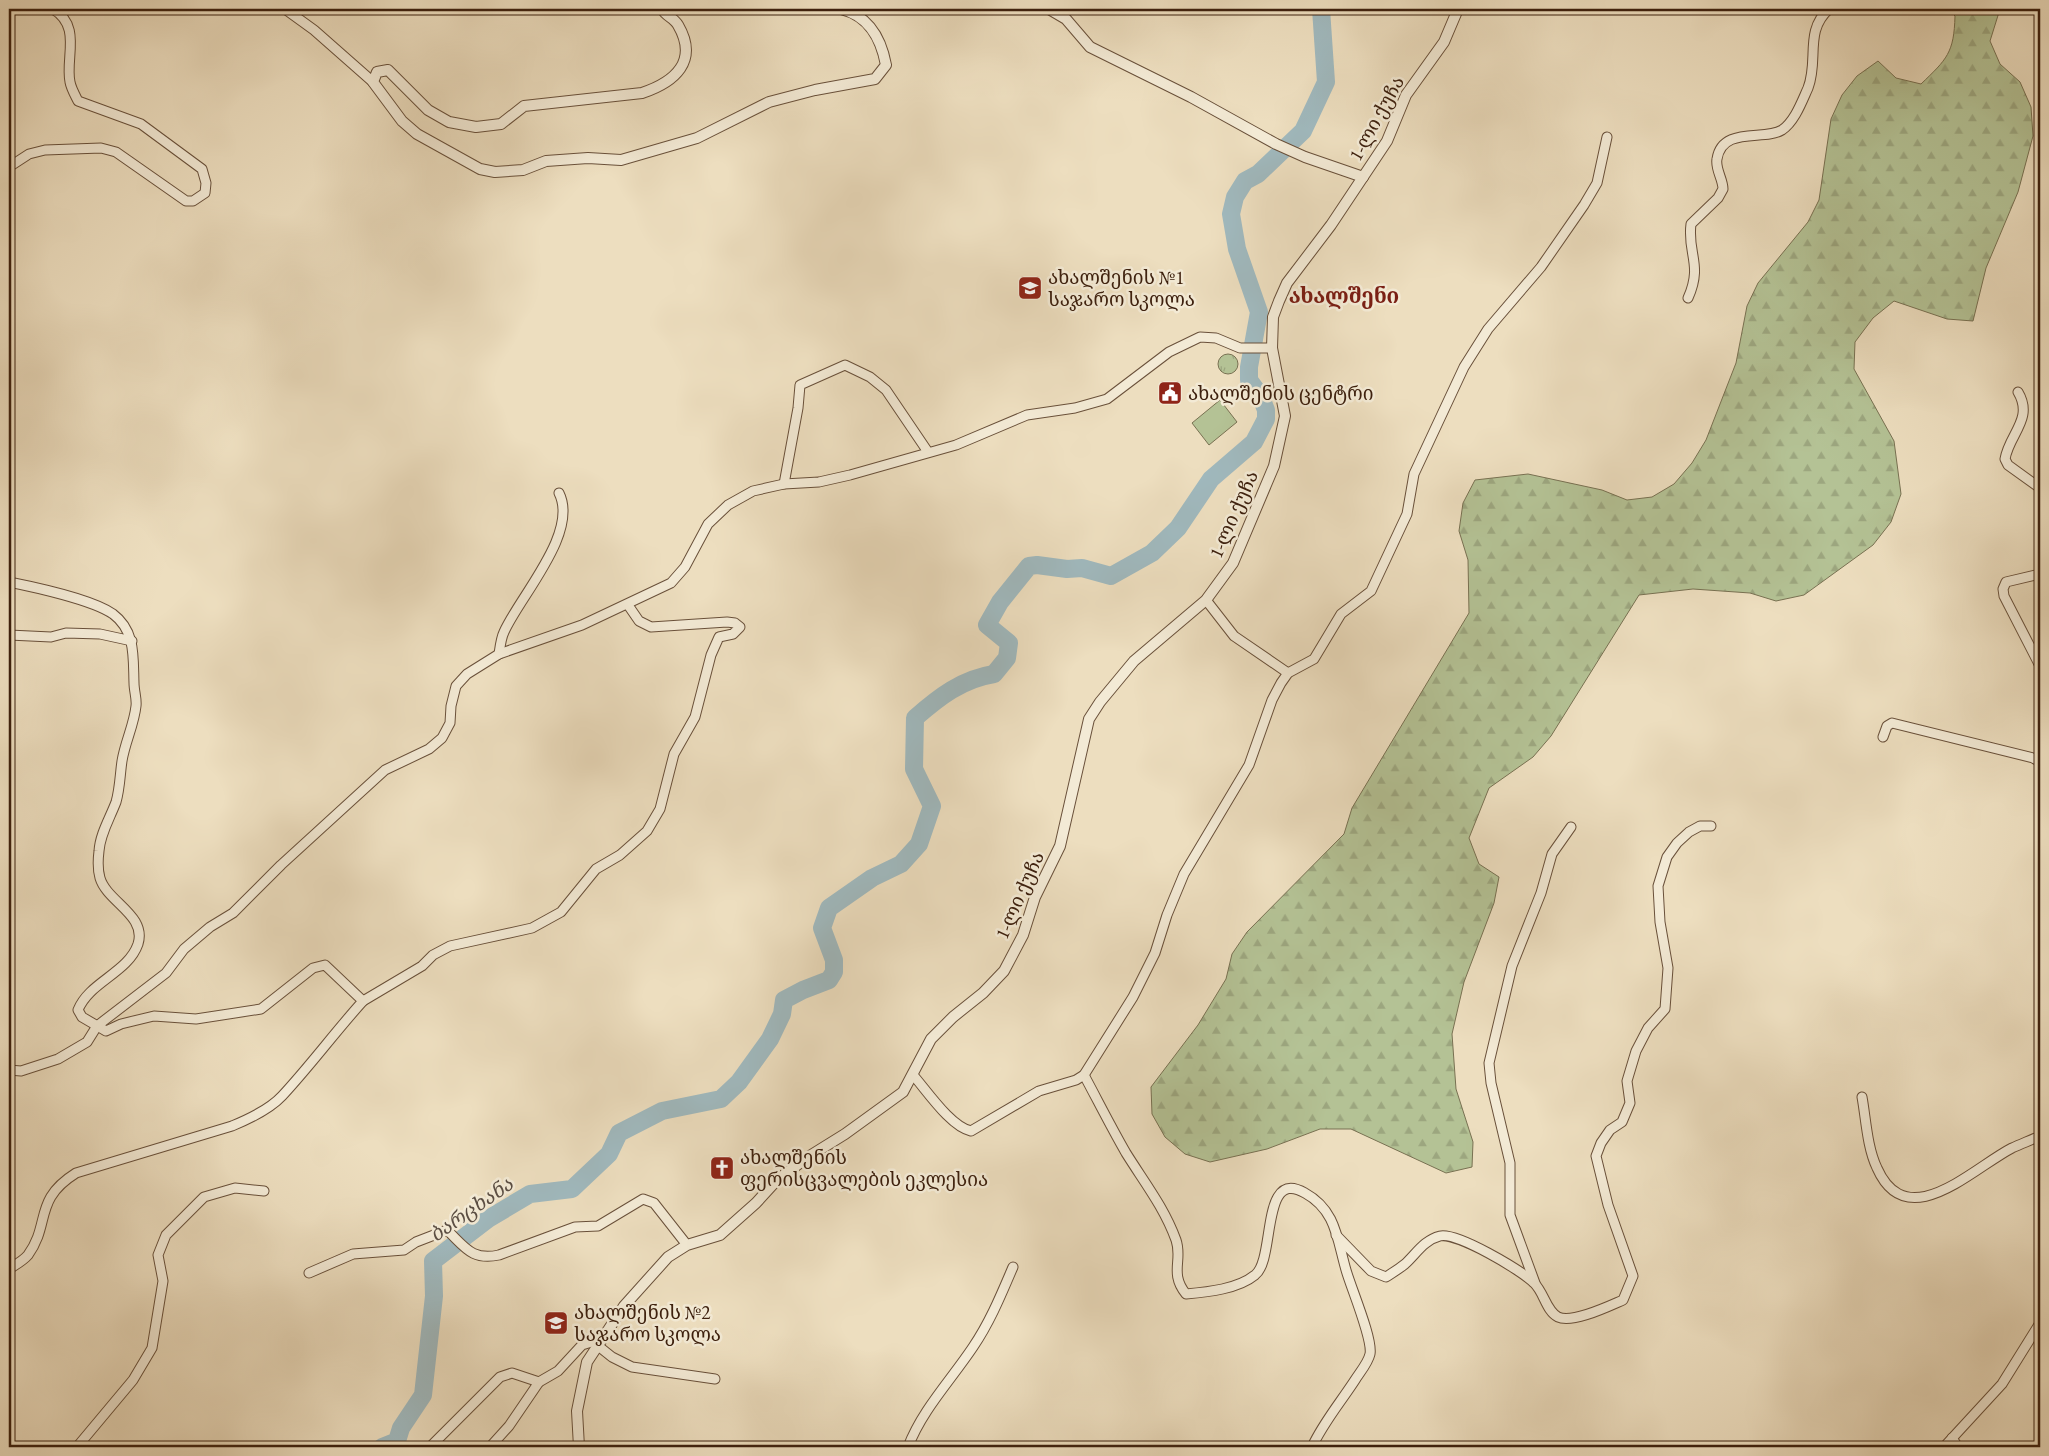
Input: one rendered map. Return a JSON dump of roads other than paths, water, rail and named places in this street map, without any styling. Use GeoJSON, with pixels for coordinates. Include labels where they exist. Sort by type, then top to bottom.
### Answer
{"type":"FeatureCollection","features":[{"type":"Feature","properties":{"kind":"street"},"geometry":{"type":"LineString","coordinates":[[9,167],[29,154],[45,150],[101,148],[116,152],[186,201],[194,201],[205,193],[206,183],[202,168],[141,124],[78,100],[70,82],[72,48],[69,29],[53,9]]}},
{"type":"Feature","properties":{"kind":"street"},"geometry":{"type":"LineString","coordinates":[[285,9],[314,30],[373,82],[402,121],[417,134],[480,169],[495,172],[523,170],[546,161],[588,158],[622,160],[697,138],[769,102],[815,90],[875,79],[886,65],[879,40],[867,21],[852,12],[841,9]]}},
{"type":"Feature","properties":{"kind":"street"},"geometry":{"type":"LineString","coordinates":[[373,82],[377,72],[388,70],[428,110],[449,122],[476,127],[501,124],[524,106],[642,93],[660,88],[679,70],[684,62],[688,46],[677,23],[662,9]]}},
{"type":"Feature","properties":{"kind":"street"},"geometry":{"type":"LineString","coordinates":[[1049,9],[1066,19],[1090,47],[1191,97],[1276,144],[1305,157],[1364,177]]}},
{"type":"Feature","properties":{"kind":"street","name":"1-ლი ქუჩა"},"geometry":{"type":"LineString","coordinates":[[579,1447],[577,1411],[582,1380],[588,1359],[624,1306],[668,1257],[687,1245],[720,1235],[756,1203],[777,1180],[808,1156],[845,1134],[903,1092],[931,1039],[953,1016],[983,993],[1004,971],[1023,935],[1035,897],[1060,846],[1089,719],[1100,702],[1134,660],[1206,600],[1233,563],[1274,466],[1285,416],[1270,348],[1273,317],[1287,283],[1331,225],[1387,141],[1406,95],[1444,42],[1458,9]]}},
{"type":"Feature","properties":{"kind":"street"},"geometry":{"type":"LineString","coordinates":[[1688,298],[1694,284],[1696,272],[1691,224],[1718,198],[1723,189],[1716,161],[1719,153],[1731,140],[1742,136],[1781,131],[1794,117],[1811,79],[1818,20],[1829,9]]}},
{"type":"Feature","properties":{"kind":"street"},"geometry":{"type":"LineString","coordinates":[[913,1075],[952,1121],[964,1130],[971,1131],[1040,1091],[1076,1080],[1084,1075],[1134,996],[1155,953],[1167,915],[1184,874],[1223,812],[1249,765],[1272,700],[1288,673],[1314,659],[1341,614],[1370,591],[1407,514],[1414,474],[1464,367],[1488,329],[1541,267],[1584,205],[1597,183],[1607,137]]}},
{"type":"Feature","properties":{"kind":"street"},"geometry":{"type":"LineString","coordinates":[[9,1070],[21,1071],[58,1059],[87,1042],[97,1026],[166,973],[184,949],[210,927],[233,913],[280,865],[385,770],[429,749],[442,738],[450,723],[451,706],[456,686],[467,674],[499,654],[582,625],[628,605],[671,583],[685,567],[708,524],[728,505],[753,491],[784,484],[819,482],[850,475],[956,445],[1027,416],[1075,408],[1107,398],[1176,348],[1200,337],[1216,338],[1249,349],[1270,348]]}},
{"type":"Feature","properties":{"kind":"street"},"geometry":{"type":"LineString","coordinates":[[784,484],[798,408],[800,385],[846,365],[870,377],[886,390],[928,452]]}},
{"type":"Feature","properties":{"kind":"street"},"geometry":{"type":"LineString","coordinates":[[2018,392],[2024,402],[2024,415],[2004,459],[2008,465],[2040,488]]}},
{"type":"Feature","properties":{"kind":"street"},"geometry":{"type":"LineString","coordinates":[[499,654],[504,633],[556,543],[563,502],[559,493]]}},
{"type":"Feature","properties":{"kind":"street"},"geometry":{"type":"LineString","coordinates":[[2040,574],[2011,579],[2006,582],[2003,589],[2004,596],[2040,666]]}},
{"type":"Feature","properties":{"kind":"street"},"geometry":{"type":"LineString","coordinates":[[9,582],[32,586],[96,605],[114,615],[127,629],[132,642],[136,704],[122,758],[116,802],[99,850],[100,878],[109,894],[126,909],[138,929],[138,941],[134,952],[122,967],[100,983],[80,1004],[78,1010],[82,1017],[106,1031],[121,1024],[154,1016],[196,1019],[261,1009],[312,968],[325,966],[363,1001]]}},
{"type":"Feature","properties":{"kind":"street"},"geometry":{"type":"LineString","coordinates":[[1206,600],[1234,636],[1288,673]]}},
{"type":"Feature","properties":{"kind":"street"},"geometry":{"type":"LineString","coordinates":[[9,1269],[26,1257],[35,1242],[43,1214],[53,1191],[61,1183],[76,1173],[232,1126],[253,1117],[281,1097],[333,1033],[363,1001],[422,966],[433,955],[450,946],[532,928],[561,912],[596,869],[620,855],[647,832],[660,809],[674,754],[695,717],[711,655],[720,636],[733,634],[740,627],[735,623],[727,622],[651,627],[639,621],[628,605]]}},
{"type":"Feature","properties":{"kind":"street"},"geometry":{"type":"LineString","coordinates":[[9,635],[51,637],[66,633],[100,634],[132,642]]}},
{"type":"Feature","properties":{"kind":"street"},"geometry":{"type":"LineString","coordinates":[[1883,737],[1887,726],[1892,723],[2033,758],[2040,762]]}},
{"type":"Feature","properties":{"kind":"street"},"geometry":{"type":"LineString","coordinates":[[1571,827],[1552,854],[1541,893],[1512,966],[1489,1063],[1491,1083],[1510,1163],[1510,1215],[1535,1283],[1558,1317],[1571,1319],[1623,1300],[1633,1276],[1608,1205],[1596,1156],[1601,1142],[1610,1130],[1622,1122],[1630,1102],[1627,1081],[1636,1051],[1648,1028],[1665,1009],[1668,968],[1660,922],[1658,886],[1667,857],[1677,842],[1689,832],[1700,826],[1711,826]]}},
{"type":"Feature","properties":{"kind":"street"},"geometry":{"type":"LineString","coordinates":[[1084,1075],[1127,1154],[1164,1212],[1177,1242],[1176,1271],[1179,1285],[1186,1294],[1213,1291],[1256,1274],[1264,1264],[1270,1213],[1275,1199],[1283,1192],[1291,1189],[1304,1192],[1323,1207],[1334,1223],[1350,1284],[1369,1339],[1370,1353],[1364,1366],[1320,1429],[1312,1447]]}},
{"type":"Feature","properties":{"kind":"street"},"geometry":{"type":"LineString","coordinates":[[1862,1097],[1876,1168],[1889,1188],[1907,1198],[1927,1196],[1956,1184],[2011,1148],[2040,1136]]}},
{"type":"Feature","properties":{"kind":"street"},"geometry":{"type":"LineString","coordinates":[[77,1447],[133,1380],[152,1348],[163,1281],[158,1255],[166,1235],[204,1197],[235,1188],[264,1191]]}},
{"type":"Feature","properties":{"kind":"street"},"geometry":{"type":"LineString","coordinates":[[309,1273],[353,1254],[404,1250],[416,1242],[447,1230],[472,1255],[488,1258],[575,1227],[598,1226],[643,1199],[654,1202],[687,1245]]}},
{"type":"Feature","properties":{"kind":"street"},"geometry":{"type":"LineString","coordinates":[[1336,1235],[1371,1271],[1386,1276],[1404,1264],[1420,1247],[1441,1236],[1462,1239],[1535,1283]]}},
{"type":"Feature","properties":{"kind":"street"},"geometry":{"type":"LineString","coordinates":[[908,1447],[925,1413],[975,1345],[998,1304],[1013,1267]]}},
{"type":"Feature","properties":{"kind":"street"},"geometry":{"type":"LineString","coordinates":[[1944,1447],[1953,1443],[2002,1384],[2040,1323]]}},
{"type":"Feature","properties":{"kind":"street"},"geometry":{"type":"LineString","coordinates":[[490,1447],[509,1426],[540,1382],[558,1371],[582,1345],[599,1342],[618,1360],[632,1367],[714,1379]]}},
{"type":"Feature","properties":{"kind":"street"},"geometry":{"type":"LineString","coordinates":[[430,1447],[500,1376],[512,1373],[540,1382]]}},
{"type":"Feature","properties":{"kind":"waterway","name":"ბარცხანა"},"geometry":{"type":"LineString","coordinates":[[382,1447],[397,1441],[401,1428],[423,1395],[434,1296],[433,1261],[488,1219],[530,1194],[572,1189],[609,1154],[619,1133],[662,1111],[721,1099],[739,1082],[770,1039],[782,1014],[784,1000],[829,980],[834,972],[834,960],[822,928],[829,908],[872,878],[901,864],[919,844],[932,806],[914,769],[915,718],[952,690],[982,676],[994,674],[1007,658],[1009,643],[987,625],[1000,602],[1029,566],[1037,565],[1067,569],[1082,568],[1111,576],[1152,553],[1178,528],[1211,479],[1254,442],[1266,419],[1266,410],[1260,395],[1249,380],[1249,367],[1259,312],[1237,249],[1231,214],[1235,197],[1245,181],[1258,174],[1303,131],[1326,82],[1321,9]]}},
{"type":"Feature","properties":{"kind":"place","name":"ახალშენის №1 საჯარო სკოლა"},"geometry":{"type":"Point","coordinates":[1030,288]}},
{"type":"Feature","properties":{"kind":"place","name":"ახალშენის ცენტრი"},"geometry":{"type":"Point","coordinates":[1170,393]}},
{"type":"Feature","properties":{"kind":"place","name":"ახალშენის ფერისცვალების ეკლესია"},"geometry":{"type":"Point","coordinates":[722,1168]}},
{"type":"Feature","properties":{"kind":"place","name":"ახალშენის №2 საჯარო სკოლა"},"geometry":{"type":"Point","coordinates":[556,1323]}},
{"type":"Feature","properties":{"kind":"district","name":"ახალშენი"},"geometry":{"type":"Point","coordinates":[1344,296]}}]}
